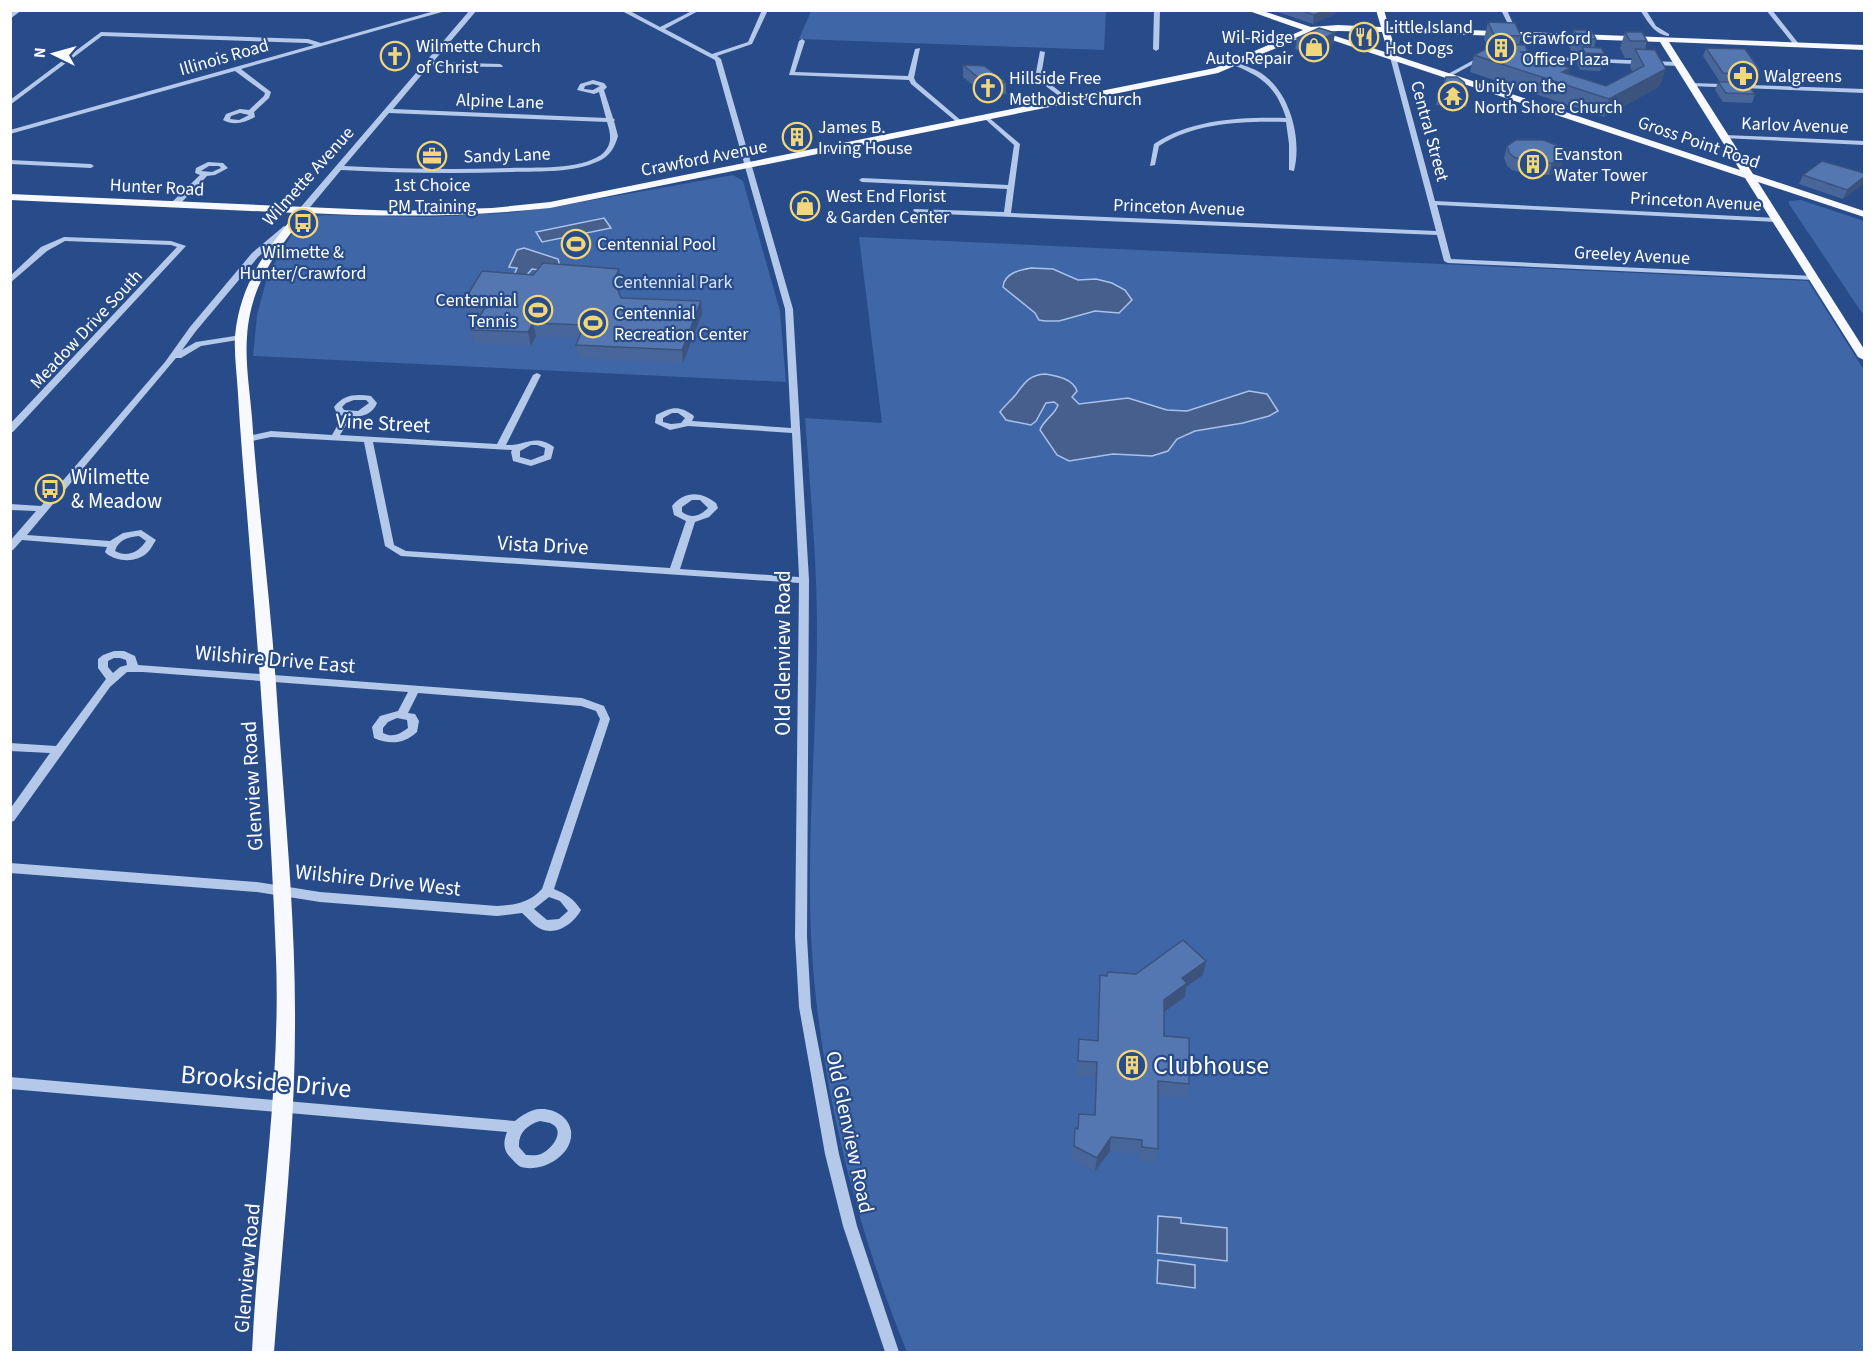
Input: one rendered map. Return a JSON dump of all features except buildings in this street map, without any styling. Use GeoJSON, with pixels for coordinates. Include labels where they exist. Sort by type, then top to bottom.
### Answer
{"type":"FeatureCollection","features":[{"type":"Feature","properties":{"kind":"main road","name":"Gross Point Road"},"geometry":{"type":"LineString","coordinates":[[1250,10],[1864,214]]}},
{"type":"Feature","properties":{"kind":"main road","name":"Central Street"},"geometry":{"type":"LineString","coordinates":[[1380,10],[1393,57]]}},
{"type":"Feature","properties":{"kind":"main road","name":"Crawford Avenue"},"geometry":{"type":"LineString","coordinates":[[303,210],[429,214],[502,210],[581,200],[1195,75],[1233,63],[1311,30],[1345,27],[1385,28],[1402,31],[1864,42]]}},
{"type":"Feature","properties":{"kind":"main road","name":"Crawford Avenue"},"geometry":{"type":"LineString","coordinates":[[1515,33],[1653,31]]}},
{"type":"Feature","properties":{"kind":"main road"},"geometry":{"type":"LineString","coordinates":[[1653,31],[1665,38],[1678,64],[1864,357]]}},
{"type":"Feature","properties":{"kind":"main road","name":"Crawford Avenue"},"geometry":{"type":"LineString","coordinates":[[1795,42],[1864,48]]}},
{"type":"Feature","properties":{"kind":"main road","name":"Hunter Road"},"geometry":{"type":"LineString","coordinates":[[10,197],[303,210]]}},
{"type":"Feature","properties":{"kind":"main road","name":"Wilmette Avenue"},"geometry":{"type":"LineString","coordinates":[[287,228],[303,210]]}},
{"type":"Feature","properties":{"kind":"main road","name":"Glenview Road"},"geometry":{"type":"LineString","coordinates":[[263,1353],[283,1107],[286,1027],[281,890],[268,678],[247,439],[241,337],[248,300],[255,280],[265,260],[287,228]]}},
{"type":"Feature","properties":{"kind":"street"},"geometry":{"type":"LineString","coordinates":[[10,17],[19,10]]}},
{"type":"Feature","properties":{"kind":"street","name":"Illinois Road"},"geometry":{"type":"LineString","coordinates":[[10,132],[446,10]]}},
{"type":"Feature","properties":{"kind":"street","name":"Wilmette Avenue"},"geometry":{"type":"LineString","coordinates":[[303,210],[474,10]]}},
{"type":"Feature","properties":{"kind":"street"},"geometry":{"type":"LineString","coordinates":[[623,10],[714,55],[750,43],[765,10]]}},
{"type":"Feature","properties":{"kind":"street"},"geometry":{"type":"LineString","coordinates":[[1156,49],[1157,10]]}},
{"type":"Feature","properties":{"kind":"street"},"geometry":{"type":"LineString","coordinates":[[1504,10],[1515,33]]}},
{"type":"Feature","properties":{"kind":"street"},"geometry":{"type":"LineString","coordinates":[[1643,10],[1653,31]]}},
{"type":"Feature","properties":{"kind":"street"},"geometry":{"type":"LineString","coordinates":[[1769,10],[1795,42]]}},
{"type":"Feature","properties":{"kind":"street"},"geometry":{"type":"LineString","coordinates":[[661,29],[697,11]]}},
{"type":"Feature","properties":{"kind":"street"},"geometry":{"type":"LineString","coordinates":[[10,103],[101,34],[308,41],[320,45]]}},
{"type":"Feature","properties":{"kind":"street"},"geometry":{"type":"LineString","coordinates":[[802,40],[791,74],[911,78]]}},
{"type":"Feature","properties":{"kind":"street"},"geometry":{"type":"LineString","coordinates":[[918,49],[911,78],[913,83],[962,123]]}},
{"type":"Feature","properties":{"kind":"street"},"geometry":{"type":"LineString","coordinates":[[1042,52],[1038,78],[1069,101]]}},
{"type":"Feature","properties":{"kind":"street","name":"Old Glenview Road"},"geometry":{"type":"LineString","coordinates":[[714,55],[722,68],[789,309],[804,579],[801,937],[805,1007],[832,1154],[850,1226],[892,1353]]}},
{"type":"Feature","properties":{"kind":"street"},"geometry":{"type":"LineString","coordinates":[[1449,75],[1485,56],[1496,57]]}},
{"type":"Feature","properties":{"kind":"street","name":"Central Street"},"geometry":{"type":"LineString","coordinates":[[1393,57],[1448,261]]}},
{"type":"Feature","properties":{"kind":"street"},"geometry":{"type":"LineString","coordinates":[[1519,58],[1678,64]]}},
{"type":"Feature","properties":{"kind":"street"},"geometry":{"type":"LineString","coordinates":[[1233,63],[1262,76],[1277,90],[1286,104],[1294,146],[1292,170]]}},
{"type":"Feature","properties":{"kind":"street"},"geometry":{"type":"LineString","coordinates":[[427,64],[500,66]]}},
{"type":"Feature","properties":{"kind":"street"},"geometry":{"type":"LineString","coordinates":[[236,69],[268,92],[267,98],[251,112]]}},
{"type":"Feature","properties":{"kind":"street"},"geometry":{"type":"LineString","coordinates":[[1692,85],[1864,92]]}},
{"type":"Feature","properties":{"kind":"street","name":"Sandy Lane"},"geometry":{"type":"LineString","coordinates":[[339,168],[434,172],[576,166],[596,159],[609,150],[615,136],[601,90]]}},
{"type":"Feature","properties":{"kind":"street","name":"Alpine Lane"},"geometry":{"type":"LineString","coordinates":[[387,111],[612,120]]}},
{"type":"Feature","properties":{"kind":"street"},"geometry":{"type":"LineString","coordinates":[[987,118],[1017,144],[1007,214]]}},
{"type":"Feature","properties":{"kind":"street"},"geometry":{"type":"LineString","coordinates":[[1152,165],[1156,145],[1164,138],[1180,132],[1239,120],[1288,120]]}},
{"type":"Feature","properties":{"kind":"street","name":"Karlov Avenue"},"geometry":{"type":"LineString","coordinates":[[1725,137],[1864,143]]}},
{"type":"Feature","properties":{"kind":"street"},"geometry":{"type":"LineString","coordinates":[[10,162],[91,166]]}},
{"type":"Feature","properties":{"kind":"street"},"geometry":{"type":"LineString","coordinates":[[175,204],[204,175]]}},
{"type":"Feature","properties":{"kind":"street"},"geometry":{"type":"LineString","coordinates":[[862,180],[1011,187]]}},
{"type":"Feature","properties":{"kind":"street","name":"Princeton Avenue"},"geometry":{"type":"LineString","coordinates":[[1433,203],[1777,220]]}},
{"type":"Feature","properties":{"kind":"street","name":"Princeton Avenue"},"geometry":{"type":"LineString","coordinates":[[917,211],[1441,233]]}},
{"type":"Feature","properties":{"kind":"street","name":"Wilmette Avenue"},"geometry":{"type":"LineString","coordinates":[[10,548],[168,364],[193,329],[255,255],[287,228]]}},
{"type":"Feature","properties":{"kind":"street","name":"Meadow Drive South"},"geometry":{"type":"LineString","coordinates":[[10,281],[44,249],[58,241],[78,238],[177,243],[182,246],[178,253],[10,430]]}},
{"type":"Feature","properties":{"kind":"street","name":"Greeley Avenue"},"geometry":{"type":"LineString","coordinates":[[1448,261],[1814,278]]}},
{"type":"Feature","properties":{"kind":"street","name":"Wilmette Avenue"},"geometry":{"type":"LineString","coordinates":[[168,364],[199,344],[241,337]]}},
{"type":"Feature","properties":{"kind":"street"},"geometry":{"type":"LineString","coordinates":[[500,447],[537,375]]}},
{"type":"Feature","properties":{"kind":"street"},"geometry":{"type":"LineString","coordinates":[[334,438],[348,415]]}},
{"type":"Feature","properties":{"kind":"street"},"geometry":{"type":"LineString","coordinates":[[687,423],[796,430]]}},
{"type":"Feature","properties":{"kind":"street","name":"Vine Street"},"geometry":{"type":"LineString","coordinates":[[247,439],[271,434],[518,448]]}},
{"type":"Feature","properties":{"kind":"street","name":"Vista Drive"},"geometry":{"type":"LineString","coordinates":[[368,440],[390,546],[404,554],[804,579]]}},
{"type":"Feature","properties":{"kind":"street"},"geometry":{"type":"LineString","coordinates":[[10,507],[44,509]]}},
{"type":"Feature","properties":{"kind":"street"},"geometry":{"type":"LineString","coordinates":[[674,571],[691,519]]}},
{"type":"Feature","properties":{"kind":"street"},"geometry":{"type":"LineString","coordinates":[[19,537],[112,544]]}},
{"type":"Feature","properties":{"kind":"street"},"geometry":{"type":"LineString","coordinates":[[111,678],[103,668],[103,659],[114,653],[123,653],[131,658],[133,668]]}},
{"type":"Feature","properties":{"kind":"street","name":"Wilshire Drive East"},"geometry":{"type":"LineString","coordinates":[[59,750],[111,678],[124,669],[133,668],[582,702],[595,705],[604,714],[605,725],[547,891]]}},
{"type":"Feature","properties":{"kind":"street"},"geometry":{"type":"LineString","coordinates":[[402,714],[414,690]]}},
{"type":"Feature","properties":{"kind":"street"},"geometry":{"type":"LineString","coordinates":[[10,747],[59,750]]}},
{"type":"Feature","properties":{"kind":"street"},"geometry":{"type":"LineString","coordinates":[[10,818],[59,750]]}},
{"type":"Feature","properties":{"kind":"street","name":"Wilshire Drive West"},"geometry":{"type":"LineString","coordinates":[[10,868],[281,890],[320,897],[497,911],[526,909]]}},
{"type":"Feature","properties":{"kind":"street"},"geometry":{"type":"LineString","coordinates":[[547,891],[564,898],[575,910],[569,921],[559,926],[544,925],[526,909],[536,904],[547,891]]}},
{"type":"Feature","properties":{"kind":"street","name":"Brookside Drive"},"geometry":{"type":"LineString","coordinates":[[10,1083],[516,1127]]}},
{"type":"Feature","properties":{"kind":"green space"},"geometry":{"type":"Polygon","coordinates":[[[811,11],[1106,11],[1104,50],[799,39],[811,11]]]}},
{"type":"Feature","properties":{"kind":"green space","name":"Centennial Park"},"geometry":{"type":"Polygon","coordinates":[[[733,175],[743,181],[780,311],[786,382],[253,356],[257,315],[268,274],[298,224],[308,217],[325,215],[427,217],[505,213],[548,208],[733,175]]]}},
{"type":"Feature","properties":{"kind":"green space"},"geometry":{"type":"Polygon","coordinates":[[[1801,200],[1864,221],[1864,316],[1789,204],[1789,201],[1801,200]]]}},
{"type":"Feature","properties":{"kind":"green space"},"geometry":{"type":"Polygon","coordinates":[[[859,237],[1808,281],[1864,370],[1864,1352],[907,1352],[875,1264],[837,1128],[821,1036],[811,943],[810,850],[817,618],[805,418],[882,423],[859,237]]]}},
{"type":"Feature","properties":{"kind":"shaded area"},"geometry":{"type":"Polygon","coordinates":[[[604,218],[611,228],[542,242],[536,232],[604,218]]]}},
{"type":"Feature","properties":{"kind":"shaded area"},"geometry":{"type":"Polygon","coordinates":[[[524,248],[558,259],[562,273],[532,269],[526,276],[514,275],[517,268],[509,267],[517,250],[524,248]]]}},
{"type":"Feature","properties":{"kind":"shaded area"},"geometry":{"type":"Polygon","coordinates":[[[1031,268],[1053,269],[1078,280],[1096,279],[1112,283],[1125,290],[1132,300],[1119,313],[1095,311],[1059,321],[1039,320],[1035,313],[1003,287],[1009,275],[1031,268]]]}},
{"type":"Feature","properties":{"kind":"shaded area"},"geometry":{"type":"Polygon","coordinates":[[[1045,374],[1069,381],[1077,391],[1072,397],[1079,404],[1128,398],[1167,410],[1187,411],[1249,391],[1267,394],[1278,411],[1269,416],[1243,423],[1195,431],[1177,439],[1168,451],[1152,456],[1113,454],[1069,461],[1057,455],[1040,430],[1057,408],[1058,405],[1054,402],[1046,403],[1036,421],[1031,425],[1006,420],[1000,412],[1028,380],[1045,374]]]}},
{"type":"Feature","properties":{"kind":"shaded area"},"geometry":{"type":"Polygon","coordinates":[[[1158,1216],[1181,1218],[1181,1223],[1227,1228],[1227,1261],[1157,1253],[1158,1216]]]}},
{"type":"Feature","properties":{"kind":"shaded area"},"geometry":{"type":"Polygon","coordinates":[[[1158,1260],[1195,1265],[1195,1288],[1157,1283],[1158,1260]]]}},
{"type":"Feature","properties":{"kind":"place","name":"Little Island Hot Dogs"},"geometry":{"type":"Point","coordinates":[1364,37]}},
{"type":"Feature","properties":{"kind":"place","name":"Wil-Ridge Auto Repair"},"geometry":{"type":"Point","coordinates":[1314,47]}},
{"type":"Feature","properties":{"kind":"place","name":"Crawford Office Plaza"},"geometry":{"type":"Point","coordinates":[1501,48]}},
{"type":"Feature","properties":{"kind":"place","name":"Wilmette Church of Christ"},"geometry":{"type":"Point","coordinates":[395,56]}},
{"type":"Feature","properties":{"kind":"place","name":"Walgreens"},"geometry":{"type":"Point","coordinates":[1743,76]}},
{"type":"Feature","properties":{"kind":"place","name":"Hillside Free Methodist Church"},"geometry":{"type":"Point","coordinates":[988,88]}},
{"type":"Feature","properties":{"kind":"place","name":"Unity on the North Shore Church"},"geometry":{"type":"Point","coordinates":[1453,96]}},
{"type":"Feature","properties":{"kind":"place","name":"James B. Irving House"},"geometry":{"type":"Point","coordinates":[797,137]}},
{"type":"Feature","properties":{"kind":"place","name":"1st Choice PM Training"},"geometry":{"type":"Point","coordinates":[432,156]}},
{"type":"Feature","properties":{"kind":"place","name":"Evanston Water Tower"},"geometry":{"type":"Point","coordinates":[1533,164]}},
{"type":"Feature","properties":{"kind":"place","name":"West End Florist & Garden Center"},"geometry":{"type":"Point","coordinates":[805,206]}},
{"type":"Feature","properties":{"kind":"place","name":"Wilmette & Hunter/Crawford"},"geometry":{"type":"Point","coordinates":[303,223]}},
{"type":"Feature","properties":{"kind":"place","name":"Centennial Pool"},"geometry":{"type":"Point","coordinates":[576,244]}},
{"type":"Feature","properties":{"kind":"place","name":"Centennial Tennis"},"geometry":{"type":"Point","coordinates":[538,310]}},
{"type":"Feature","properties":{"kind":"place","name":"Centennial Recreation Center"},"geometry":{"type":"Point","coordinates":[593,323]}},
{"type":"Feature","properties":{"kind":"place","name":"Wilmette & Meadow"},"geometry":{"type":"Point","coordinates":[50,489]}},
{"type":"Feature","properties":{"kind":"place","name":"Clubhouse"},"geometry":{"type":"Point","coordinates":[1132,1065]}}]}
